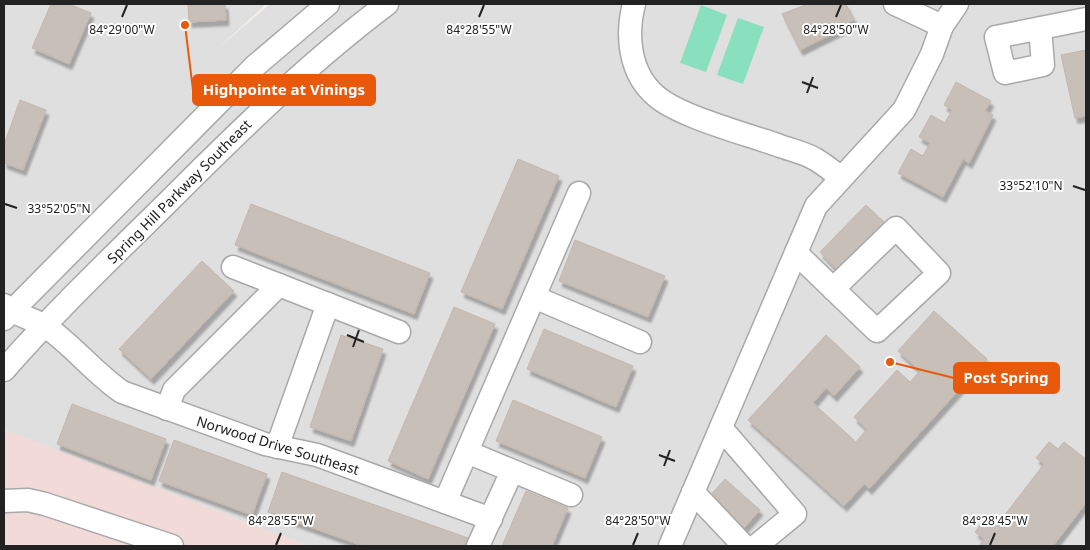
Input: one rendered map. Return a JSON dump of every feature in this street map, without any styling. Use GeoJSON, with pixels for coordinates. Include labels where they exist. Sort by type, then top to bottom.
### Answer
{"type":"FeatureCollection","features":[{"type":"Feature","properties":{"kind":"street"},"geometry":{"type":"LineString","coordinates":[[6,312],[255,66],[328,4]]}},
{"type":"Feature","properties":{"kind":"street","name":"Spring Hill Parkway Southeast"},"geometry":{"type":"LineString","coordinates":[[4,370],[44,326],[280,92],[334,44],[387,4]]}},
{"type":"Feature","properties":{"kind":"street"},"geometry":{"type":"LineString","coordinates":[[634,4],[630,23],[629,45],[637,68],[647,86],[656,96],[691,115],[815,159],[840,177]]}},
{"type":"Feature","properties":{"kind":"street"},"geometry":{"type":"LineString","coordinates":[[895,4],[942,26]]}},
{"type":"Feature","properties":{"kind":"street"},"geometry":{"type":"LineString","coordinates":[[670,546],[816,206],[840,177],[904,110],[932,54],[942,26],[957,4]]}},
{"type":"Feature","properties":{"kind":"street"},"geometry":{"type":"LineString","coordinates":[[1040,28],[1086,19]]}},
{"type":"Feature","properties":{"kind":"street"},"geometry":{"type":"LineString","coordinates":[[445,502],[580,193]]}},
{"type":"Feature","properties":{"kind":"street"},"geometry":{"type":"LineString","coordinates":[[796,253],[833,289],[877,331],[938,273],[896,228],[833,289]]}},
{"type":"Feature","properties":{"kind":"street"},"geometry":{"type":"LineString","coordinates":[[233,267],[399,332]]}},
{"type":"Feature","properties":{"kind":"street"},"geometry":{"type":"LineString","coordinates":[[167,409],[174,390],[280,285]]}},
{"type":"Feature","properties":{"kind":"street"},"geometry":{"type":"LineString","coordinates":[[534,297],[640,342]]}},
{"type":"Feature","properties":{"kind":"street"},"geometry":{"type":"LineString","coordinates":[[277,447],[328,304]]}},
{"type":"Feature","properties":{"kind":"street","name":"Norwood Drive Southeast"},"geometry":{"type":"LineString","coordinates":[[6,312],[44,326],[109,384],[122,392],[277,447],[317,455],[490,519]]}},
{"type":"Feature","properties":{"kind":"street"},"geometry":{"type":"LineString","coordinates":[[720,428],[795,514],[756,546]]}},
{"type":"Feature","properties":{"kind":"street"},"geometry":{"type":"LineString","coordinates":[[467,452],[571,495]]}},
{"type":"Feature","properties":{"kind":"street"},"geometry":{"type":"LineString","coordinates":[[478,546],[512,471]]}},
{"type":"Feature","properties":{"kind":"street"},"geometry":{"type":"LineString","coordinates":[[693,492],[744,546]]}},
{"type":"Feature","properties":{"kind":"street"},"geometry":{"type":"LineString","coordinates":[[4,501],[28,500],[45,504],[171,546]]}},
{"type":"Feature","properties":{"kind":"shaded area"},"geometry":{"type":"Polygon","coordinates":[[[4,4],[266,4],[216,50],[270,4],[1086,4],[1086,546],[308,546],[4,430],[4,4]]]}},
{"type":"Feature","properties":{"kind":"shaded area"},"geometry":{"type":"Polygon","coordinates":[[[4,430],[308,546],[4,546],[4,430]]]}},
{"type":"Feature","properties":{"kind":"green space"},"geometry":{"type":"Polygon","coordinates":[[[701,5],[727,15],[706,72],[680,63],[701,5]]]}},
{"type":"Feature","properties":{"kind":"green space"},"geometry":{"type":"Polygon","coordinates":[[[738,18],[764,27],[743,84],[717,75],[738,18]]]}},
{"type":"Feature","properties":{"kind":"building"},"geometry":{"type":"Polygon","coordinates":[[[51,4],[69,4],[91,13],[69,64],[32,48],[51,4]]]}},
{"type":"Feature","properties":{"kind":"building"},"geometry":{"type":"Polygon","coordinates":[[[188,4],[225,4],[226,20],[189,22],[188,4]]]}},
{"type":"Feature","properties":{"kind":"building"},"geometry":{"type":"Polygon","coordinates":[[[808,4],[841,4],[842,6],[846,4],[854,20],[849,22],[850,25],[800,50],[782,14],[808,4]]]}},
{"type":"Feature","properties":{"kind":"building"},"geometry":{"type":"Polygon","coordinates":[[[1086,50],[1086,116],[1075,118],[1061,55],[1086,50]]]}},
{"type":"Feature","properties":{"kind":"building"},"geometry":{"type":"Polygon","coordinates":[[[956,82],[991,101],[985,111],[993,115],[969,163],[963,159],[943,197],[898,173],[911,149],[923,156],[930,143],[919,137],[931,115],[945,123],[952,110],[944,105],[956,82]]]}},
{"type":"Feature","properties":{"kind":"building"},"geometry":{"type":"Polygon","coordinates":[[[20,100],[46,110],[23,170],[4,163],[4,145],[20,100]]]}},
{"type":"Feature","properties":{"kind":"building"},"geometry":{"type":"Polygon","coordinates":[[[518,159],[559,176],[502,309],[461,292],[518,159]]]}},
{"type":"Feature","properties":{"kind":"building"},"geometry":{"type":"Polygon","coordinates":[[[251,204],[430,273],[414,314],[235,245],[251,204]]]}},
{"type":"Feature","properties":{"kind":"building"},"geometry":{"type":"Polygon","coordinates":[[[866,205],[885,223],[837,270],[820,252],[866,205]]]}},
{"type":"Feature","properties":{"kind":"building"},"geometry":{"type":"Polygon","coordinates":[[[575,240],[665,276],[648,317],[559,281],[575,240]]]}},
{"type":"Feature","properties":{"kind":"building"},"geometry":{"type":"Polygon","coordinates":[[[202,261],[234,291],[151,379],[119,349],[202,261]]]}},
{"type":"Feature","properties":{"kind":"building"},"geometry":{"type":"Polygon","coordinates":[[[454,307],[495,324],[428,479],[388,461],[454,307]]]}},
{"type":"Feature","properties":{"kind":"building"},"geometry":{"type":"Polygon","coordinates":[[[934,311],[987,359],[869,489],[864,484],[844,506],[748,420],[826,335],[860,367],[834,396],[826,388],[813,403],[856,442],[867,429],[854,417],[897,370],[910,382],[920,371],[898,351],[934,311]]]}},
{"type":"Feature","properties":{"kind":"building"},"geometry":{"type":"Polygon","coordinates":[[[544,329],[633,366],[616,407],[527,369],[544,329]]]}},
{"type":"Feature","properties":{"kind":"building"},"geometry":{"type":"Polygon","coordinates":[[[341,335],[383,349],[351,441],[310,427],[341,335]]]}},
{"type":"Feature","properties":{"kind":"building"},"geometry":{"type":"Polygon","coordinates":[[[513,400],[602,437],[585,478],[496,441],[513,400]]]}},
{"type":"Feature","properties":{"kind":"building"},"geometry":{"type":"Polygon","coordinates":[[[72,404],[166,439],[151,480],[57,444],[72,404]]]}},
{"type":"Feature","properties":{"kind":"building"},"geometry":{"type":"Polygon","coordinates":[[[174,440],[267,474],[252,515],[159,481],[174,440]]]}},
{"type":"Feature","properties":{"kind":"building"},"geometry":{"type":"Polygon","coordinates":[[[1049,442],[1058,449],[1064,442],[1086,459],[1086,503],[1053,546],[979,546],[984,539],[975,532],[987,516],[998,524],[1044,464],[1036,458],[1049,442]]]}},
{"type":"Feature","properties":{"kind":"building"},"geometry":{"type":"Polygon","coordinates":[[[282,472],[468,538],[465,546],[363,546],[268,512],[282,472]]]}},
{"type":"Feature","properties":{"kind":"building"},"geometry":{"type":"Polygon","coordinates":[[[725,479],[760,510],[743,529],[708,498],[725,479]]]}},
{"type":"Feature","properties":{"kind":"building"},"geometry":{"type":"Polygon","coordinates":[[[526,491],[568,508],[552,546],[502,546],[526,491]]]}},
{"type":"Feature","properties":{"kind":"place","name":"Highpointe at Vinings"},"geometry":{"type":"Point","coordinates":[185,25]}},
{"type":"Feature","properties":{"kind":"place","name":"Post Spring"},"geometry":{"type":"Point","coordinates":[890,362]}}]}
